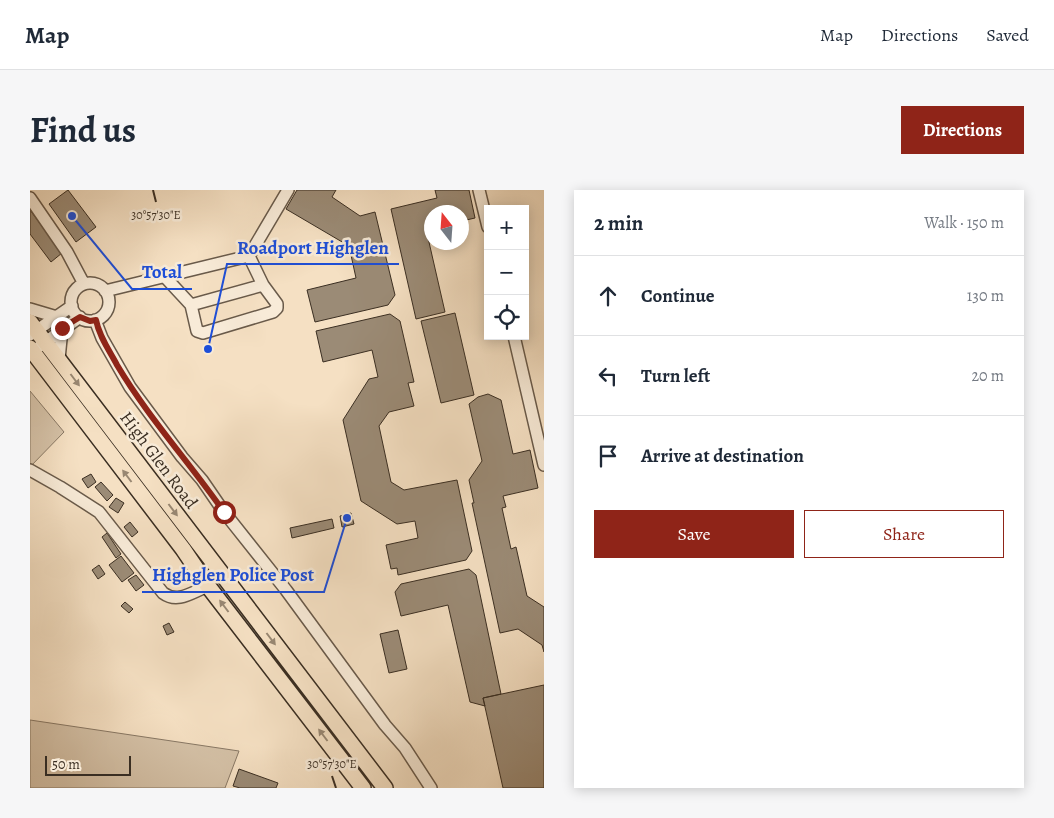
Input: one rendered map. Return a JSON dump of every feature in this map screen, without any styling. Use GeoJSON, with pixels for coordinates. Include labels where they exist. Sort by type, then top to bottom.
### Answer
{"type":"FeatureCollection","features":[{"type":"Feature","properties":{"kind":"main road","name":"High Glen Road"},"geometry":{"type":"LineString","coordinates":[[35,333],[59,359],[384,788]]}},
{"type":"Feature","properties":{"kind":"main road","name":"High Glen Road"},"geometry":{"type":"LineString","coordinates":[[31,350],[183,549],[208,586],[363,788]]}},
{"type":"Feature","properties":{"kind":"lane"},"geometry":{"type":"LineString","coordinates":[[106,290],[249,256],[288,190]]}},
{"type":"Feature","properties":{"kind":"lane"},"geometry":{"type":"LineString","coordinates":[[479,190],[484,211]]}},
{"type":"Feature","properties":{"kind":"lane"},"geometry":{"type":"LineString","coordinates":[[30,198],[67,252],[84,284]]}},
{"type":"Feature","properties":{"kind":"lane"},"geometry":{"type":"LineString","coordinates":[[165,277],[191,305],[197,331],[203,333],[210,332],[273,312],[277,308],[277,304],[263,285],[249,256]]}},
{"type":"Feature","properties":{"kind":"lane"},"geometry":{"type":"LineString","coordinates":[[84,284],[96,284],[106,290],[108,308],[96,320],[90,321],[80,317],[72,306],[73,295],[84,284]]}},
{"type":"Feature","properties":{"kind":"lane"},"geometry":{"type":"LineString","coordinates":[[191,305],[263,285]]}},
{"type":"Feature","properties":{"kind":"lane"},"geometry":{"type":"LineString","coordinates":[[31,350],[35,333],[72,306]]}},
{"type":"Feature","properties":{"kind":"lane"},"geometry":{"type":"LineString","coordinates":[[30,309],[57,317]]}},
{"type":"Feature","properties":{"kind":"lane"},"geometry":{"type":"LineString","coordinates":[[35,333],[62,328],[80,317]]}},
{"type":"Feature","properties":{"kind":"lane"},"geometry":{"type":"LineString","coordinates":[[96,320],[102,338],[130,387],[286,590],[385,726],[405,748],[431,788]]}},
{"type":"Feature","properties":{"kind":"lane"},"geometry":{"type":"LineString","coordinates":[[59,359],[62,328]]}},
{"type":"Feature","properties":{"kind":"lane"},"geometry":{"type":"LineString","coordinates":[[515,340],[544,465]]}},
{"type":"Feature","properties":{"kind":"lane"},"geometry":{"type":"LineString","coordinates":[[30,470],[99,512],[163,593],[170,598],[180,598],[208,586]]}},
{"type":"Feature","properties":{"kind":"shaded area"},"geometry":{"type":"Polygon","coordinates":[[[30,391],[64,432],[30,467],[30,391]]]}},
{"type":"Feature","properties":{"kind":"shaded area"},"geometry":{"type":"Polygon","coordinates":[[[30,720],[239,751],[225,788],[30,788],[30,720]]]}},
{"type":"Feature","properties":{"kind":"building"},"geometry":{"type":"Polygon","coordinates":[[[68,190],[96,227],[76,242],[49,204],[68,190]]]}},
{"type":"Feature","properties":{"kind":"building"},"geometry":{"type":"Polygon","coordinates":[[[297,190],[336,190],[332,197],[360,216],[375,212],[395,295],[388,305],[315,322],[307,290],[356,278],[349,246],[286,209],[297,190]]]}},
{"type":"Feature","properties":{"kind":"building"},"geometry":{"type":"Polygon","coordinates":[[[435,190],[469,190],[475,218],[469,219],[469,205],[424,205],[424,250],[431,250],[445,312],[416,319],[391,209],[437,198],[435,190]]]}},
{"type":"Feature","properties":{"kind":"building"},"geometry":{"type":"Polygon","coordinates":[[[30,210],[62,253],[51,262],[30,234],[30,210]]]}},
{"type":"Feature","properties":{"kind":"building"},"geometry":{"type":"Polygon","coordinates":[[[455,313],[474,395],[441,403],[421,321],[455,313]]]}},
{"type":"Feature","properties":{"kind":"building"},"geometry":{"type":"Polygon","coordinates":[[[390,314],[400,321],[414,382],[408,383],[414,406],[389,412],[379,426],[391,482],[404,490],[457,480],[472,551],[466,560],[398,575],[397,568],[391,569],[386,545],[418,538],[415,521],[397,524],[361,501],[343,420],[369,379],[378,377],[372,350],[323,362],[316,331],[390,314]]]}},
{"type":"Feature","properties":{"kind":"building"},"geometry":{"type":"Polygon","coordinates":[[[488,394],[501,400],[513,454],[530,450],[538,488],[503,496],[506,507],[502,508],[511,549],[516,547],[527,596],[544,607],[544,652],[542,645],[518,629],[500,633],[472,503],[474,503],[469,480],[482,461],[469,404],[478,397],[488,394]]]}},
{"type":"Feature","properties":{"kind":"building"},"geometry":{"type":"Polygon","coordinates":[[[91,474],[96,482],[88,488],[82,479],[91,474]]]}},
{"type":"Feature","properties":{"kind":"building"},"geometry":{"type":"Polygon","coordinates":[[[101,482],[113,495],[107,501],[95,487],[101,482]]]}},
{"type":"Feature","properties":{"kind":"building"},"geometry":{"type":"Polygon","coordinates":[[[116,498],[124,503],[118,513],[109,507],[116,498]]]}},
{"type":"Feature","properties":{"kind":"building"},"geometry":{"type":"Polygon","coordinates":[[[351,513],[354,524],[342,527],[340,516],[351,513]]]}},
{"type":"Feature","properties":{"kind":"building"},"geometry":{"type":"Polygon","coordinates":[[[332,519],[334,528],[292,538],[290,528],[332,519]]]}},
{"type":"Feature","properties":{"kind":"building"},"geometry":{"type":"Polygon","coordinates":[[[130,522],[138,532],[132,537],[124,527],[130,522]]]}},
{"type":"Feature","properties":{"kind":"building"},"geometry":{"type":"Polygon","coordinates":[[[107,533],[121,554],[116,558],[102,537],[107,533]]]}},
{"type":"Feature","properties":{"kind":"building"},"geometry":{"type":"Polygon","coordinates":[[[121,556],[134,573],[122,582],[109,565],[121,556]]]}},
{"type":"Feature","properties":{"kind":"building"},"geometry":{"type":"Polygon","coordinates":[[[99,565],[105,574],[98,579],[92,570],[99,565]]]}},
{"type":"Feature","properties":{"kind":"building"},"geometry":{"type":"Polygon","coordinates":[[[469,569],[476,575],[501,694],[483,698],[485,706],[470,702],[448,605],[401,616],[395,592],[401,584],[469,569]]]}},
{"type":"Feature","properties":{"kind":"building"},"geometry":{"type":"Polygon","coordinates":[[[136,575],[144,585],[136,591],[128,580],[136,575]]]}},
{"type":"Feature","properties":{"kind":"building"},"geometry":{"type":"Polygon","coordinates":[[[125,602],[133,609],[129,613],[121,606],[125,602]]]}},
{"type":"Feature","properties":{"kind":"building"},"geometry":{"type":"Polygon","coordinates":[[[169,623],[174,632],[167,635],[163,626],[169,623]]]}},
{"type":"Feature","properties":{"kind":"building"},"geometry":{"type":"Polygon","coordinates":[[[398,630],[407,669],[389,673],[380,634],[398,630]]]}},
{"type":"Feature","properties":{"kind":"building"},"geometry":{"type":"Polygon","coordinates":[[[544,685],[544,788],[503,788],[483,698],[544,685]]]}},
{"type":"Feature","properties":{"kind":"building"},"geometry":{"type":"Polygon","coordinates":[[[239,769],[278,783],[276,788],[240,788],[233,786],[239,769]]]}},
{"type":"Feature","properties":{"kind":"place","name":"Total"},"geometry":{"type":"Point","coordinates":[72,216]}},
{"type":"Feature","properties":{"kind":"place","name":"Roadport Highglen"},"geometry":{"type":"Point","coordinates":[208,349]}},
{"type":"Feature","properties":{"kind":"place","name":"Highglen Police Post"},"geometry":{"type":"Point","coordinates":[347,518]}},
{"type":"Feature","properties":{"kind":"route"},"geometry":{"type":"LineString","coordinates":[[62,328],[80,317],[84,320],[96,320],[97,328],[102,338],[130,387],[182,457],[202,480],[224,512]]}}]}
